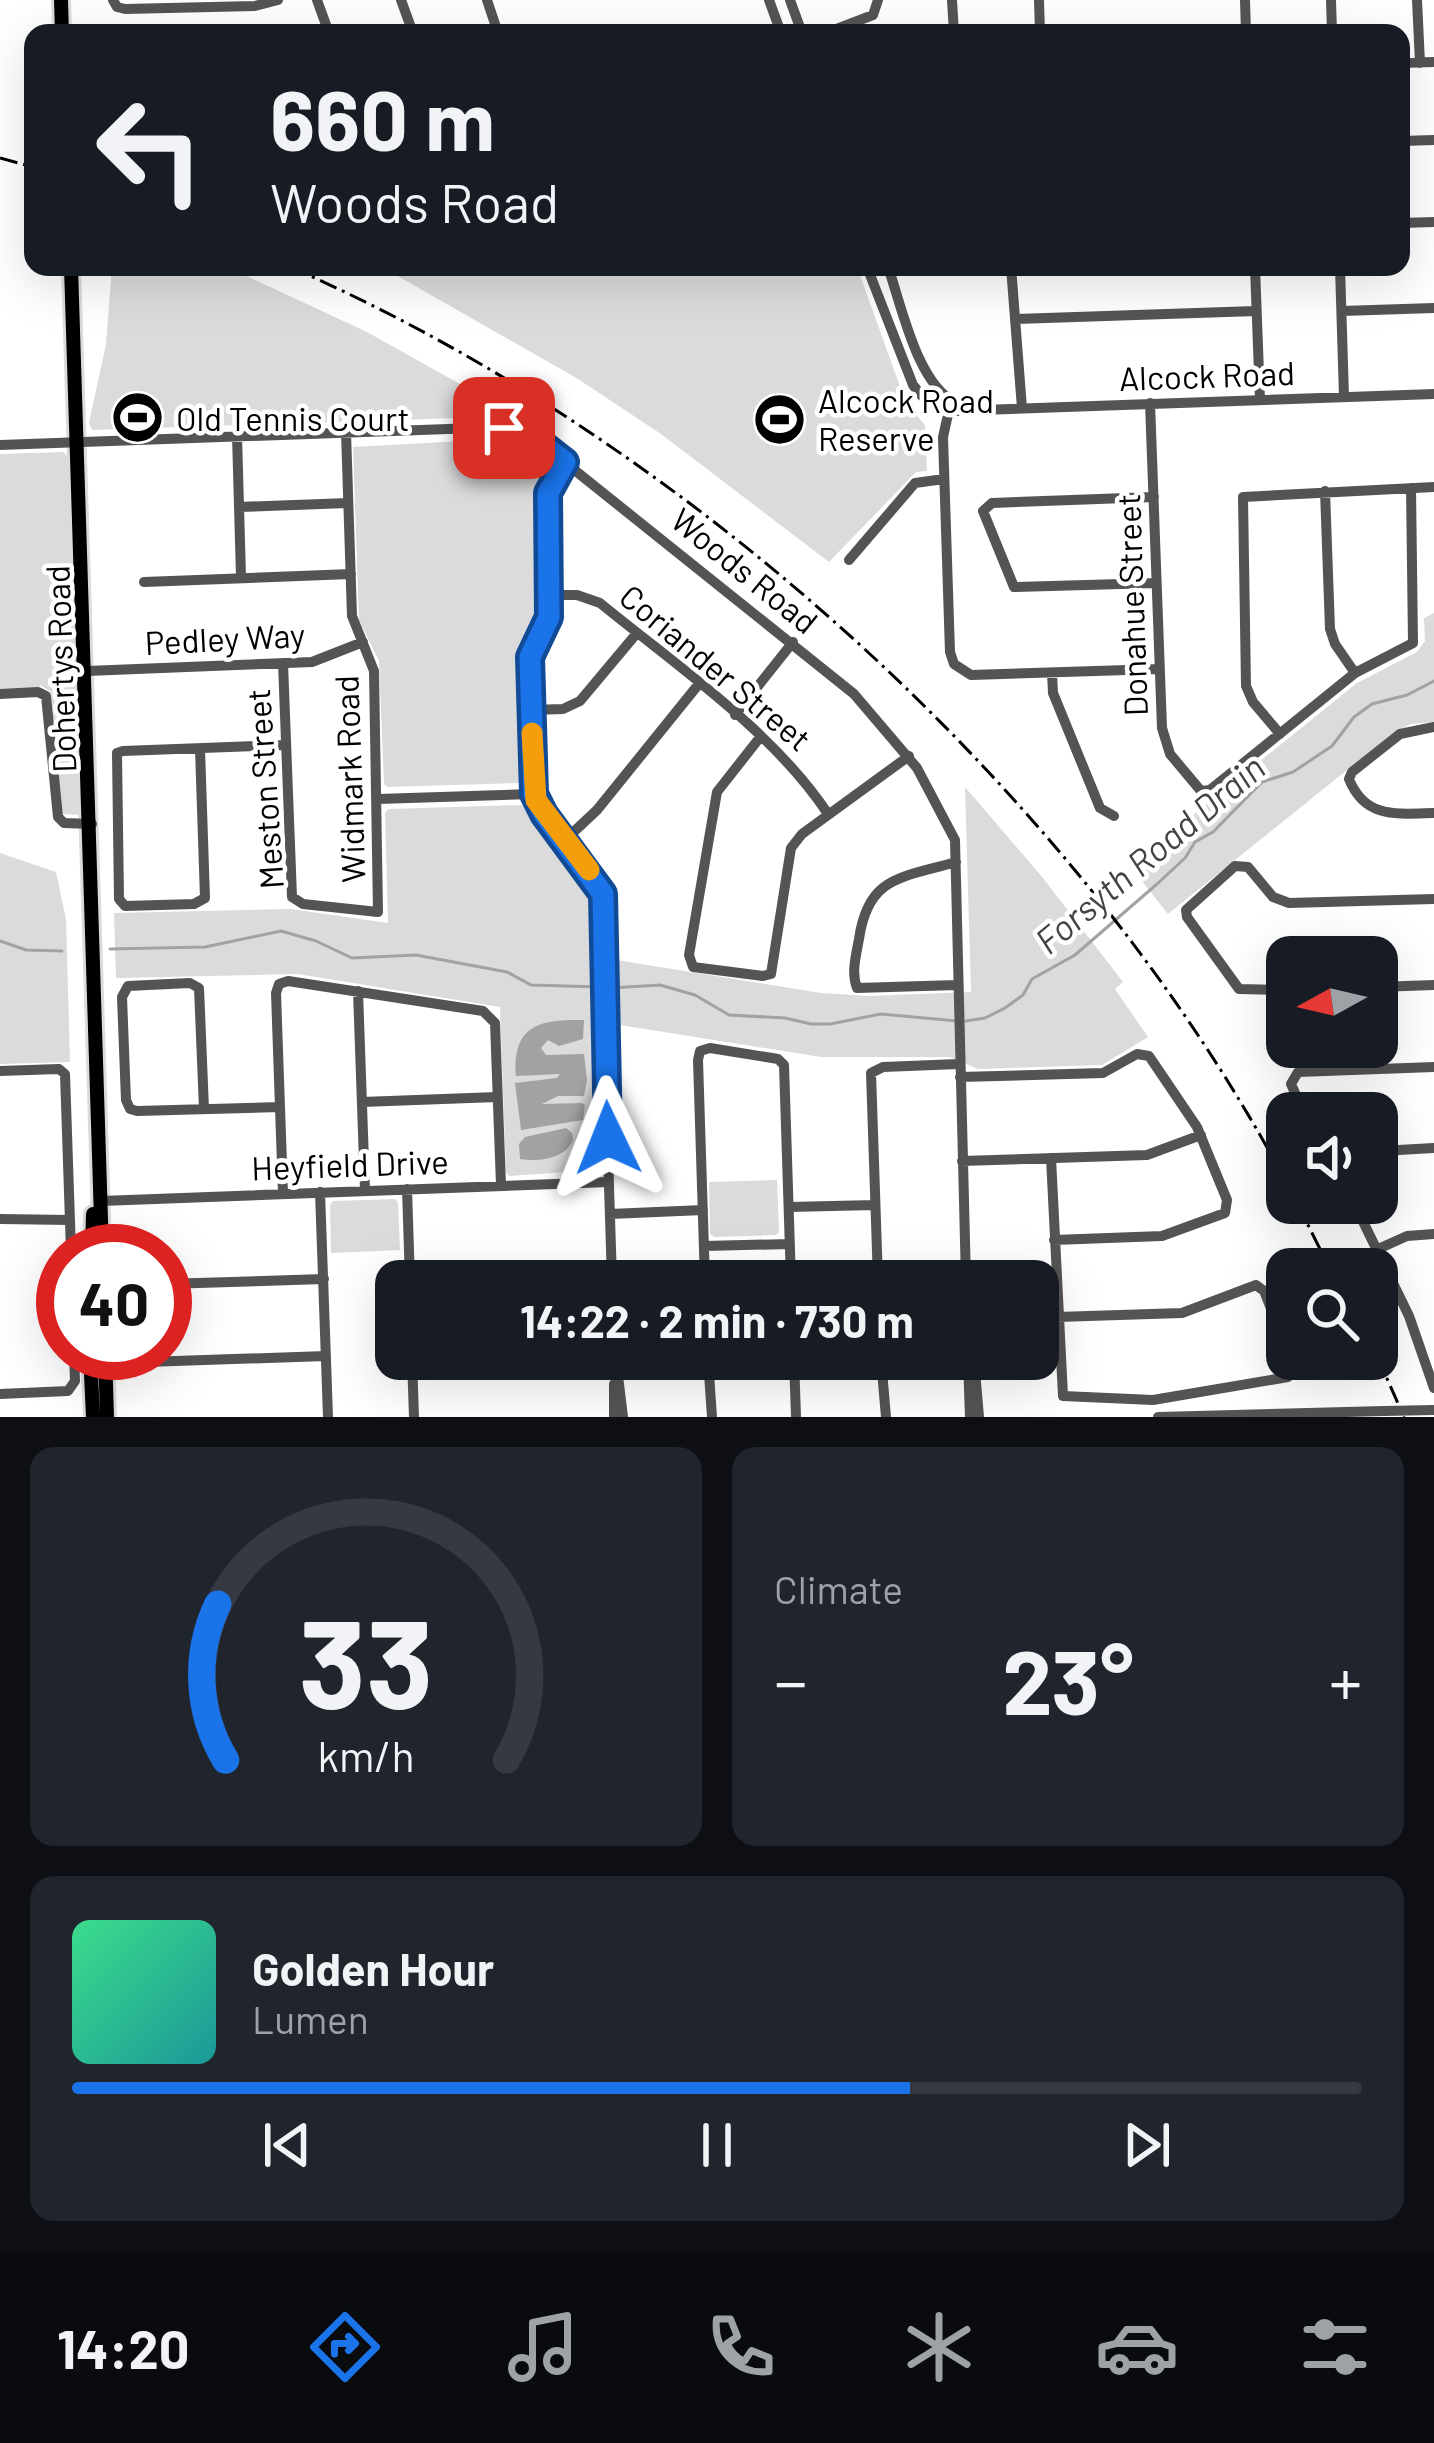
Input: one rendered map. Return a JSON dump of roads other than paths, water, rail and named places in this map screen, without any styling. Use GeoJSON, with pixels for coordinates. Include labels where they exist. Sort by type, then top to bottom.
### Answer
{"type":"FeatureCollection","features":[{"type":"Feature","properties":{"kind":"main road","name":"Dohertys Road"},"geometry":{"type":"LineString","coordinates":[[71,276],[100,1069],[95,1224]]}},
{"type":"Feature","properties":{"kind":"main road","name":"Dohertys Road"},"geometry":{"type":"LineString","coordinates":[[97,1201],[99,1224]]}},
{"type":"Feature","properties":{"kind":"main road"},"geometry":{"type":"LineString","coordinates":[[91,1380],[93,1417]]}},
{"type":"Feature","properties":{"kind":"main road"},"geometry":{"type":"LineString","coordinates":[[106,1380],[106,1417]]}},
{"type":"Feature","properties":{"kind":"street"},"geometry":{"type":"LineString","coordinates":[[113,0],[125,10],[255,6],[278,0]]}},
{"type":"Feature","properties":{"kind":"street"},"geometry":{"type":"LineString","coordinates":[[850,24],[873,15],[878,0]]}},
{"type":"Feature","properties":{"kind":"street"},"geometry":{"type":"LineString","coordinates":[[1418,0],[1420,63]]}},
{"type":"Feature","properties":{"kind":"street"},"geometry":{"type":"LineString","coordinates":[[1410,63],[1434,62]]}},
{"type":"Feature","properties":{"kind":"street"},"geometry":{"type":"LineString","coordinates":[[870,276],[913,385],[922,396],[950,405]]}},
{"type":"Feature","properties":{"kind":"street"},"geometry":{"type":"LineString","coordinates":[[891,276],[928,379],[950,405]]}},
{"type":"Feature","properties":{"kind":"street"},"geometry":{"type":"LineString","coordinates":[[1010,276],[1022,408]]}},
{"type":"Feature","properties":{"kind":"street"},"geometry":{"type":"LineString","coordinates":[[1255,276],[1259,400]]}},
{"type":"Feature","properties":{"kind":"street"},"geometry":{"type":"LineString","coordinates":[[1340,276],[1344,397]]}},
{"type":"Feature","properties":{"kind":"street"},"geometry":{"type":"LineString","coordinates":[[1342,311],[1434,308]]}},
{"type":"Feature","properties":{"kind":"street"},"geometry":{"type":"LineString","coordinates":[[1016,319],[1256,311]]}},
{"type":"Feature","properties":{"kind":"street","name":"Alcock Road"},"geometry":{"type":"LineString","coordinates":[[950,405],[982,409],[1434,394]]}},
{"type":"Feature","properties":{"kind":"street","name":"Donahue Street"},"geometry":{"type":"LineString","coordinates":[[1150,404],[1162,728],[1167,748],[1202,791],[1210,790],[1280,734]]}},
{"type":"Feature","properties":{"kind":"street"},"geometry":{"type":"LineString","coordinates":[[950,405],[943,432],[952,662],[968,675],[1160,669]]}},
{"type":"Feature","properties":{"kind":"street","name":"Woods Road"},"geometry":{"type":"LineString","coordinates":[[0,446],[504,428],[542,444],[793,642],[854,694],[909,756],[956,840],[965,1260]]}},
{"type":"Feature","properties":{"kind":"street","name":"Widmark Road"},"geometry":{"type":"LineString","coordinates":[[346,432],[353,625],[373,663],[378,912]]}},
{"type":"Feature","properties":{"kind":"street"},"geometry":{"type":"LineString","coordinates":[[237,435],[242,578]]}},
{"type":"Feature","properties":{"kind":"street"},"geometry":{"type":"LineString","coordinates":[[565,462],[545,507],[547,625],[530,657],[534,794],[602,889],[612,1260]]}},
{"type":"Feature","properties":{"kind":"street"},"geometry":{"type":"LineString","coordinates":[[849,560],[915,483],[944,479]]}},
{"type":"Feature","properties":{"kind":"street"},"geometry":{"type":"LineString","coordinates":[[1411,488],[1413,643],[1355,673],[1280,734],[1246,686],[1240,501],[1251,494],[1411,488],[1434,488]]}},
{"type":"Feature","properties":{"kind":"street"},"geometry":{"type":"LineString","coordinates":[[1325,491],[1330,629],[1334,644],[1355,673]]}},
{"type":"Feature","properties":{"kind":"street"},"geometry":{"type":"LineString","coordinates":[[1154,497],[994,503],[985,508],[983,517],[1014,587],[1156,583]]}},
{"type":"Feature","properties":{"kind":"street"},"geometry":{"type":"LineString","coordinates":[[239,507],[348,503]]}},
{"type":"Feature","properties":{"kind":"street"},"geometry":{"type":"LineString","coordinates":[[144,582],[351,574]]}},
{"type":"Feature","properties":{"kind":"street","name":"Coriander Street"},"geometry":{"type":"LineString","coordinates":[[549,595],[590,598],[637,633],[761,736],[802,775],[828,814]]}},
{"type":"Feature","properties":{"kind":"street"},"geometry":{"type":"LineString","coordinates":[[1415,605],[1434,604]]}},
{"type":"Feature","properties":{"kind":"street"},"geometry":{"type":"LineString","coordinates":[[531,710],[563,709],[580,701],[637,633]]}},
{"type":"Feature","properties":{"kind":"street","name":"Pedley Way"},"geometry":{"type":"LineString","coordinates":[[87,671],[322,661],[363,642]]}},
{"type":"Feature","properties":{"kind":"street"},"geometry":{"type":"LineString","coordinates":[[734,715],[793,642]]}},
{"type":"Feature","properties":{"kind":"street","name":"Meston Street"},"geometry":{"type":"LineString","coordinates":[[283,663],[292,897],[303,904],[378,912]]}},
{"type":"Feature","properties":{"kind":"street"},"geometry":{"type":"LineString","coordinates":[[1052,673],[1053,693],[1100,808],[1114,816]]}},
{"type":"Feature","properties":{"kind":"street"},"geometry":{"type":"LineString","coordinates":[[565,840],[597,811],[698,685]]}},
{"type":"Feature","properties":{"kind":"street"},"geometry":{"type":"LineString","coordinates":[[0,694],[40,692],[46,696],[58,817],[64,823],[92,824]]}},
{"type":"Feature","properties":{"kind":"street"},"geometry":{"type":"LineString","coordinates":[[1434,727],[1400,734],[1349,779],[1366,805],[1378,813],[1434,813]]}},
{"type":"Feature","properties":{"kind":"street"},"geometry":{"type":"LineString","coordinates":[[761,736],[716,792],[689,955],[693,967],[771,974],[791,848],[828,814],[909,756]]}},
{"type":"Feature","properties":{"kind":"street"},"geometry":{"type":"LineString","coordinates":[[200,749],[202,902],[125,906],[120,902],[117,753],[200,749],[286,745]]}},
{"type":"Feature","properties":{"kind":"street"},"geometry":{"type":"LineString","coordinates":[[378,799],[534,794]]}},
{"type":"Feature","properties":{"kind":"street"},"geometry":{"type":"LineString","coordinates":[[956,862],[888,884],[869,898],[853,977],[857,988],[957,986]]}},
{"type":"Feature","properties":{"kind":"street"},"geometry":{"type":"LineString","coordinates":[[1266,989],[1239,988],[1187,917],[1192,901],[1235,866],[1248,866],[1274,897],[1289,904],[1434,899]]}},
{"type":"Feature","properties":{"kind":"street"},"geometry":{"type":"LineString","coordinates":[[204,1109],[200,992],[190,982],[124,988],[130,1108],[204,1109],[280,1107]]}},
{"type":"Feature","properties":{"kind":"street"},"geometry":{"type":"LineString","coordinates":[[283,1193],[276,993],[279,984],[296,982],[488,1013],[495,1023],[501,1186]]}},
{"type":"Feature","properties":{"kind":"street"},"geometry":{"type":"LineString","coordinates":[[1398,986],[1434,985]]}},
{"type":"Feature","properties":{"kind":"street"},"geometry":{"type":"LineString","coordinates":[[358,991],[365,1190]]}},
{"type":"Feature","properties":{"kind":"street"},"geometry":{"type":"LineString","coordinates":[[704,1260],[700,1051],[710,1048],[772,1058],[784,1065],[790,1260]]}},
{"type":"Feature","properties":{"kind":"street"},"geometry":{"type":"LineString","coordinates":[[877,1260],[871,1073],[883,1066],[1103,1072],[1137,1054],[1149,1056],[1201,1135],[1228,1209],[1172,1234],[1054,1240]]}},
{"type":"Feature","properties":{"kind":"street"},"geometry":{"type":"LineString","coordinates":[[1295,1092],[1294,1074],[1434,1066]]}},
{"type":"Feature","properties":{"kind":"street"},"geometry":{"type":"LineString","coordinates":[[0,1071],[59,1069],[64,1075],[70,1224]]}},
{"type":"Feature","properties":{"kind":"street"},"geometry":{"type":"LineString","coordinates":[[362,1102],[497,1097]]}},
{"type":"Feature","properties":{"kind":"street"},"geometry":{"type":"LineString","coordinates":[[962,1161],[1147,1155],[1201,1135]]}},
{"type":"Feature","properties":{"kind":"street"},"geometry":{"type":"LineString","coordinates":[[1398,1151],[1434,1148]]}},
{"type":"Feature","properties":{"kind":"street"},"geometry":{"type":"LineString","coordinates":[[1052,1158],[1055,1260]]}},
{"type":"Feature","properties":{"kind":"street","name":"Heyfield Drive"},"geometry":{"type":"LineString","coordinates":[[97,1201],[609,1182]]}},
{"type":"Feature","properties":{"kind":"street"},"geometry":{"type":"LineString","coordinates":[[406,1189],[409,1260]]}},
{"type":"Feature","properties":{"kind":"street"},"geometry":{"type":"LineString","coordinates":[[320,1192],[328,1417]]}},
{"type":"Feature","properties":{"kind":"street"},"geometry":{"type":"LineString","coordinates":[[788,1208],[875,1204]]}},
{"type":"Feature","properties":{"kind":"street"},"geometry":{"type":"LineString","coordinates":[[610,1214],[703,1210]]}},
{"type":"Feature","properties":{"kind":"street"},"geometry":{"type":"LineString","coordinates":[[0,1222],[70,1220]]}},
{"type":"Feature","properties":{"kind":"street"},"geometry":{"type":"LineString","coordinates":[[1380,1248],[1407,1236],[1434,1234]]}},
{"type":"Feature","properties":{"kind":"street"},"geometry":{"type":"LineString","coordinates":[[704,1246],[790,1244]]}},
{"type":"Feature","properties":{"kind":"street"},"geometry":{"type":"LineString","coordinates":[[192,1283],[324,1279]]}},
{"type":"Feature","properties":{"kind":"street"},"geometry":{"type":"LineString","coordinates":[[1059,1317],[1182,1313],[1256,1286],[1266,1296]]}},
{"type":"Feature","properties":{"kind":"street"},"geometry":{"type":"LineString","coordinates":[[1398,1293],[1434,1388]]}},
{"type":"Feature","properties":{"kind":"street"},"geometry":{"type":"LineString","coordinates":[[1059,1343],[1063,1396],[1153,1400],[1272,1380]]}},
{"type":"Feature","properties":{"kind":"street"},"geometry":{"type":"LineString","coordinates":[[192,1360],[326,1356]]}},
{"type":"Feature","properties":{"kind":"street"},"geometry":{"type":"LineString","coordinates":[[0,1394],[68,1390],[75,1380]]}},
{"type":"Feature","properties":{"kind":"street"},"geometry":{"type":"LineString","coordinates":[[413,1380],[414,1417]]}},
{"type":"Feature","properties":{"kind":"street"},"geometry":{"type":"LineString","coordinates":[[616,1380],[619,1417]]}},
{"type":"Feature","properties":{"kind":"street"},"geometry":{"type":"LineString","coordinates":[[708,1380],[709,1415]]}},
{"type":"Feature","properties":{"kind":"street"},"geometry":{"type":"LineString","coordinates":[[795,1380],[796,1417]]}},
{"type":"Feature","properties":{"kind":"street"},"geometry":{"type":"LineString","coordinates":[[881,1380],[886,1417]]}},
{"type":"Feature","properties":{"kind":"street"},"geometry":{"type":"LineString","coordinates":[[972,1380],[975,1417]]}},
{"type":"Feature","properties":{"kind":"street"},"geometry":{"type":"LineString","coordinates":[[106,1394],[116,1417]]}},
{"type":"Feature","properties":{"kind":"street"},"geometry":{"type":"LineString","coordinates":[[877,1417],[882,1403]]}},
{"type":"Feature","properties":{"kind":"street"},"geometry":{"type":"LineString","coordinates":[[1271,1417],[1384,1411]]}},
{"type":"Feature","properties":{"kind":"street"},"geometry":{"type":"LineString","coordinates":[[1158,1417],[1434,1411]]}},
{"type":"Feature","properties":{"kind":"waterway","name":"Forsyth Road Drain"},"geometry":{"type":"LineString","coordinates":[[966,1021],[1005,1008],[1023,995],[1032,979],[1075,955],[1262,782],[1293,772],[1332,746],[1354,717],[1372,704],[1407,695],[1434,681]]}},
{"type":"Feature","properties":{"kind":"waterway","name":"Forsyth Road Drain"},"geometry":{"type":"LineString","coordinates":[[110,949],[205,947],[281,931],[352,958],[416,955],[507,972],[531,985],[600,987]]}},
{"type":"Feature","properties":{"kind":"waterway","name":"Forsyth Road Drain"},"geometry":{"type":"LineString","coordinates":[[0,941],[26,950],[62,951]]}},
{"type":"Feature","properties":{"kind":"waterway","name":"Forsyth Road Drain"},"geometry":{"type":"LineString","coordinates":[[610,988],[660,985],[695,995],[729,1015],[811,1024],[881,1014],[957,1021]]}},
{"type":"Feature","properties":{"kind":"railway"},"geometry":{"type":"LineString","coordinates":[[0,158],[24,165]]}},
{"type":"Feature","properties":{"kind":"railway"},"geometry":{"type":"LineString","coordinates":[[308,276],[439,340],[585,429],[727,532],[862,646],[987,771],[1102,903],[1202,1041],[1266,1149]]}},
{"type":"Feature","properties":{"kind":"railway"},"geometry":{"type":"LineString","coordinates":[[1308,1224],[1320,1248]]}},
{"type":"Feature","properties":{"kind":"railway"},"geometry":{"type":"LineString","coordinates":[[1388,1380],[1404,1417]]}},
{"type":"Feature","properties":{"kind":"place","name":"Old Tennis Court"},"geometry":{"type":"Point","coordinates":[137,418]}},
{"type":"Feature","properties":{"kind":"place","name":"Alcock Road Reserve"},"geometry":{"type":"Point","coordinates":[779,419]}}]}
